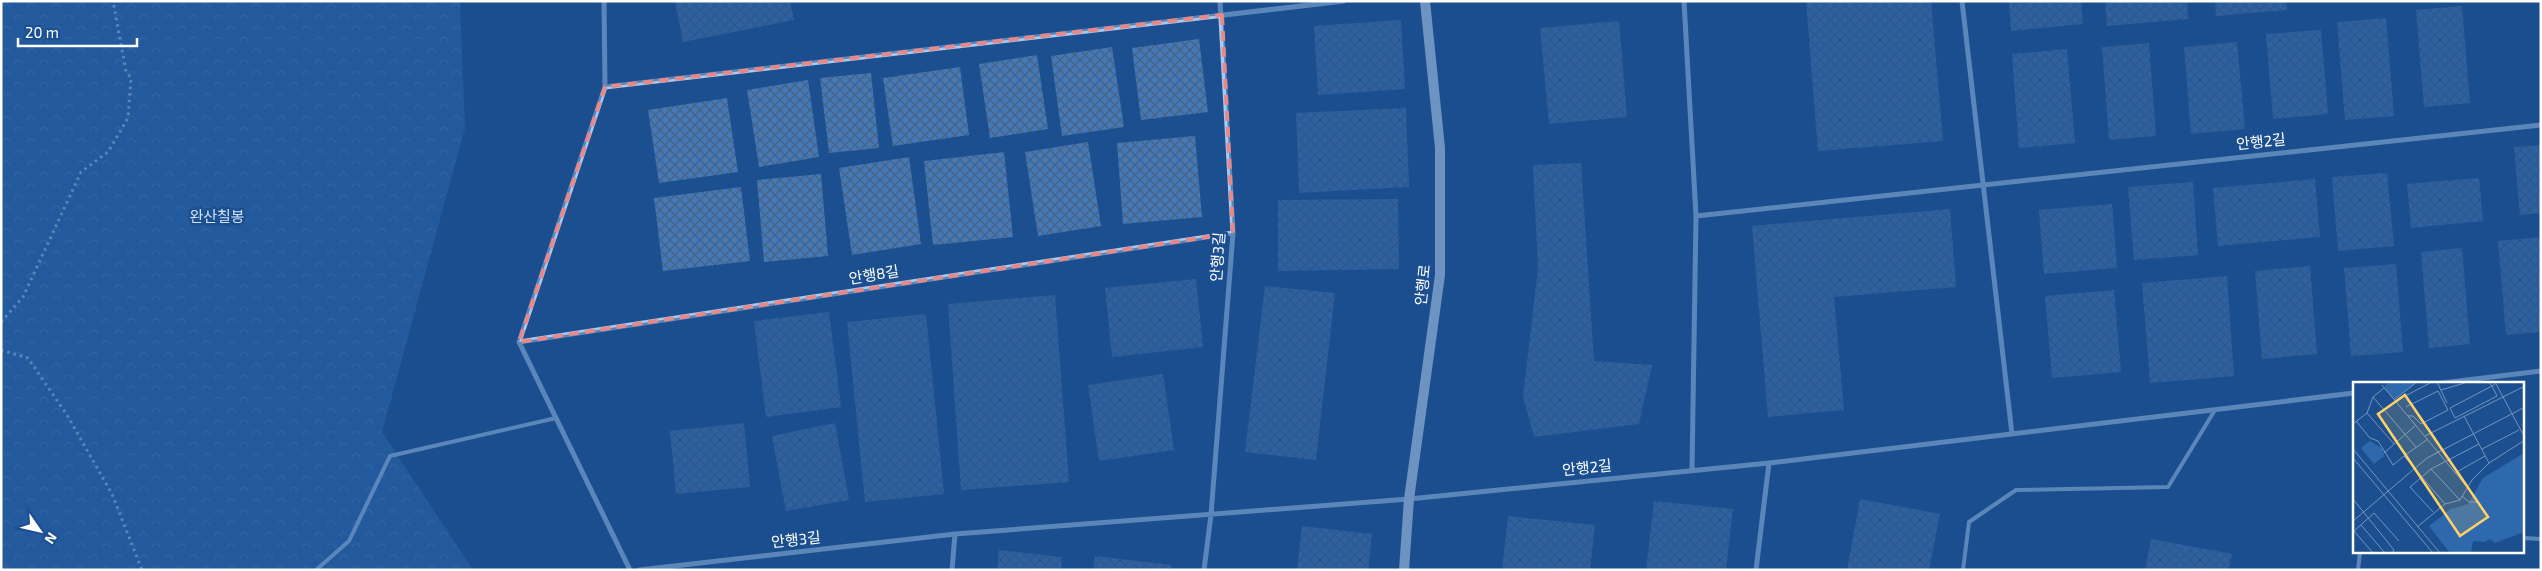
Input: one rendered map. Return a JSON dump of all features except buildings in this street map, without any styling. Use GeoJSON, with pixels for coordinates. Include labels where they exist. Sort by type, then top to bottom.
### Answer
{"type":"FeatureCollection","features":[{"type":"Feature","properties":{"kind":"street"},"geometry":{"type":"LineString","coordinates":[[604,1],[605,88],[519,342],[630,570]]}},
{"type":"Feature","properties":{"kind":"street","name":"안행3길"},"geometry":{"type":"LineString","coordinates":[[1204,570],[1211,515],[1233,233],[1220,1]]}},
{"type":"Feature","properties":{"kind":"street"},"geometry":{"type":"LineString","coordinates":[[605,88],[1344,1]]}},
{"type":"Feature","properties":{"kind":"street","name":"안행로"},"geometry":{"type":"LineString","coordinates":[[1404,570],[1408,500],[1440,275],[1440,148],[1425,1]]}},
{"type":"Feature","properties":{"kind":"street"},"geometry":{"type":"LineString","coordinates":[[1684,1],[1696,216],[1692,470]]}},
{"type":"Feature","properties":{"kind":"street"},"geometry":{"type":"LineString","coordinates":[[1962,1],[2012,434]]}},
{"type":"Feature","properties":{"kind":"street","name":"안행2길"},"geometry":{"type":"LineString","coordinates":[[1696,216],[2541,125]]}},
{"type":"Feature","properties":{"kind":"street","name":"안행8길"},"geometry":{"type":"LineString","coordinates":[[519,342],[1233,233]]}},
{"type":"Feature","properties":{"kind":"street"},"geometry":{"type":"LineString","coordinates":[[2450,382],[2541,371]]}},
{"type":"Feature","properties":{"kind":"street","name":"안행2길"},"geometry":{"type":"LineString","coordinates":[[1408,500],[1769,463],[2353,393]]}},
{"type":"Feature","properties":{"kind":"street"},"geometry":{"type":"LineString","coordinates":[[1756,570],[1769,463]]}},
{"type":"Feature","properties":{"kind":"street","name":"안행3길"},"geometry":{"type":"LineString","coordinates":[[639,570],[955,534],[1408,500]]}},
{"type":"Feature","properties":{"kind":"street"},"geometry":{"type":"LineString","coordinates":[[952,570],[955,534]]}},
{"type":"Feature","properties":{"kind":"lane"},"geometry":{"type":"LineString","coordinates":[[1964,570],[1969,522],[2016,490],[2168,487],[2215,410]]}},
{"type":"Feature","properties":{"kind":"lane"},"geometry":{"type":"LineString","coordinates":[[316,570],[350,541],[390,456],[556,418]]}},
{"type":"Feature","properties":{"kind":"lane"},"geometry":{"type":"LineString","coordinates":[[2524,538],[2541,539]]}},
{"type":"Feature","properties":{"kind":"lane"},"geometry":{"type":"LineString","coordinates":[[2358,570],[2360,554]]}},
{"type":"Feature","properties":{"kind":"path"},"geometry":{"type":"LineString","coordinates":[[1,322],[23,296],[81,172],[108,152],[128,118],[132,78],[126,71],[113,1]]}},
{"type":"Feature","properties":{"kind":"path"},"geometry":{"type":"LineString","coordinates":[[1,350],[28,358],[67,415],[112,494],[142,570]]}},
{"type":"Feature","properties":{"kind":"highlighted area"},"geometry":{"type":"Polygon","coordinates":[[[1222,15],[1233,233],[519,342],[605,87],[1222,15]]]}},
{"type":"Feature","properties":{"kind":"green space","name":"완산칠봉"},"geometry":{"type":"Polygon","coordinates":[[[1,1],[460,1],[465,128],[382,432],[473,570],[1,570],[1,1]]]}}]}
